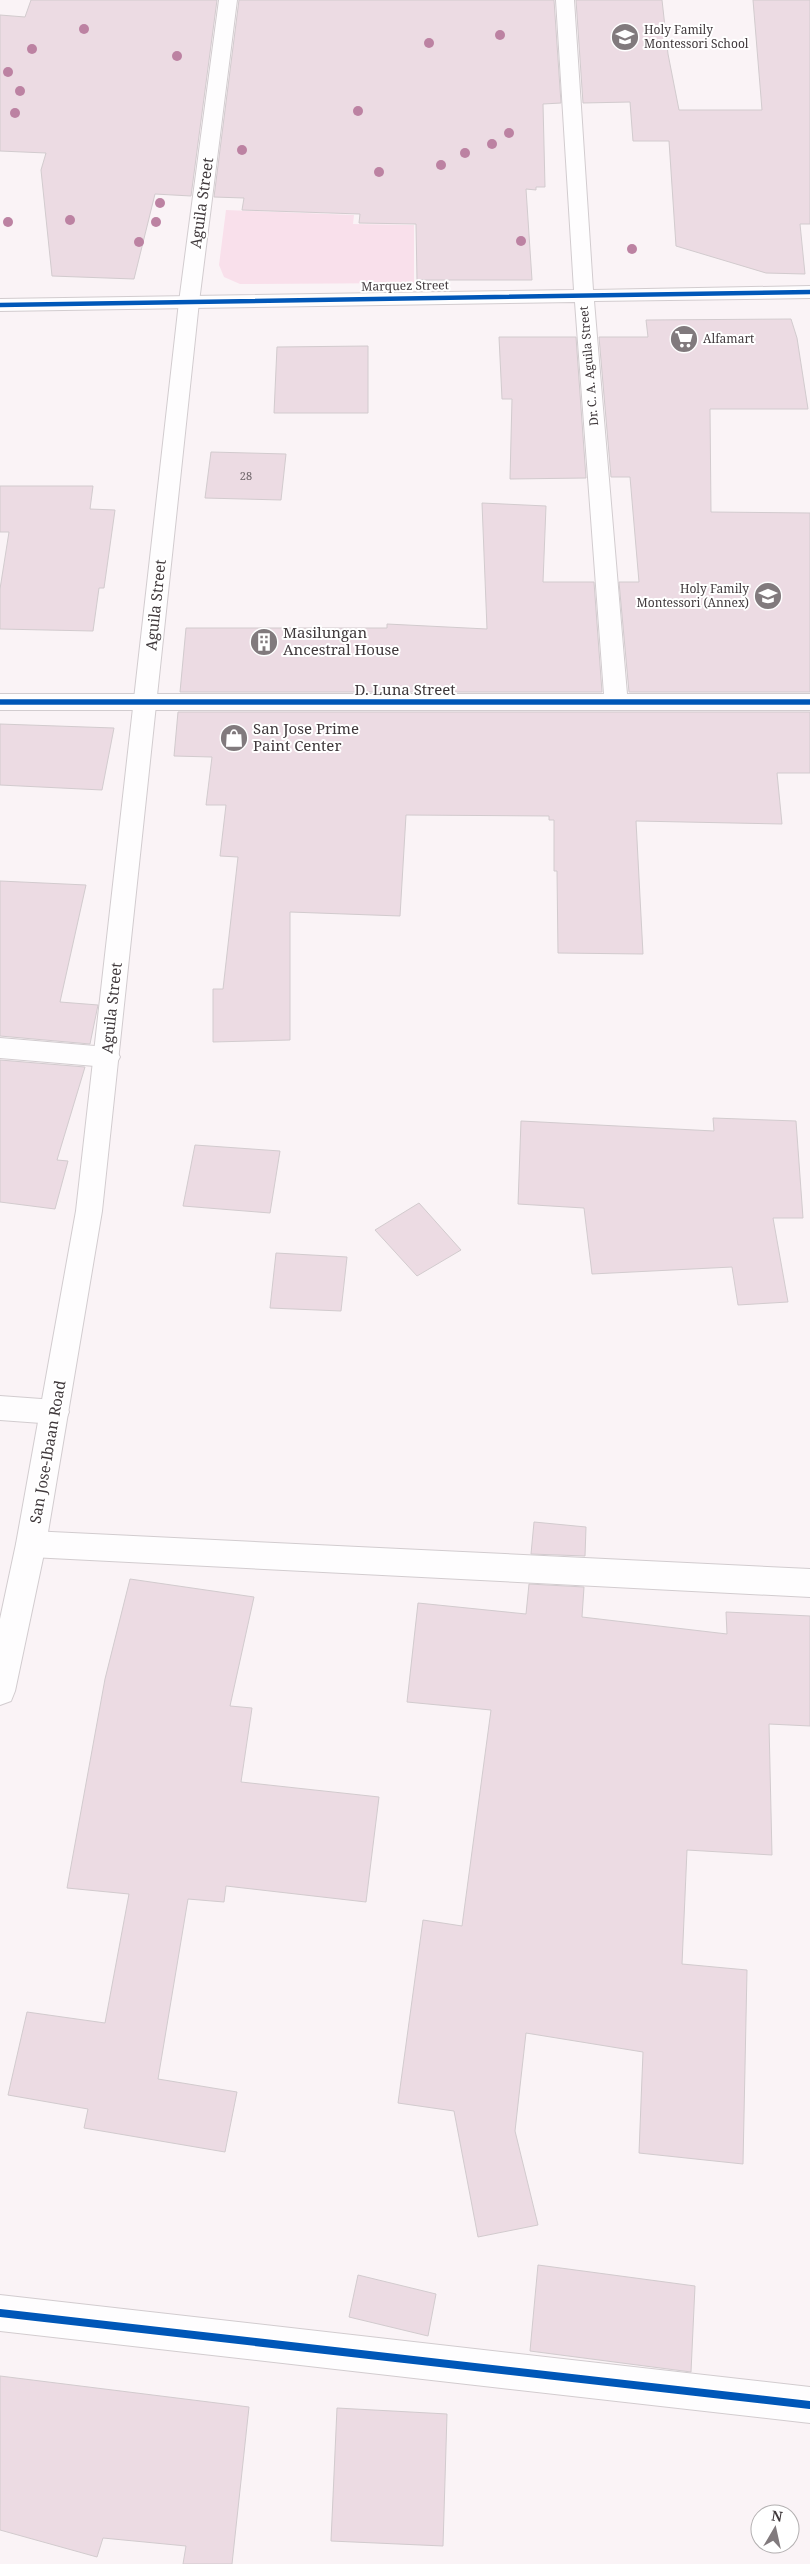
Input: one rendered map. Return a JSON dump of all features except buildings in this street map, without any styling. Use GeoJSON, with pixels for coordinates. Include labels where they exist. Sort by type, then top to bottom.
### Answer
{"type":"FeatureCollection","features":[{"type":"Feature","properties":{"kind":"street","name":"Aguila Street"},"geometry":{"type":"LineString","coordinates":[[89,1211],[189,302],[228,0]]}},
{"type":"Feature","properties":{"kind":"street","name":"Dr. C. A. Aguila Street"},"geometry":{"type":"LineString","coordinates":[[565,0],[584,294],[616,702]]}},
{"type":"Feature","properties":{"kind":"street","name":"Marquez Street"},"geometry":{"type":"LineString","coordinates":[[0,305],[584,294],[810,292]]}},
{"type":"Feature","properties":{"kind":"street","name":"D. Luna Street"},"geometry":{"type":"LineString","coordinates":[[0,702],[810,702]]}},
{"type":"Feature","properties":{"kind":"street"},"geometry":{"type":"LineString","coordinates":[[0,1048],[107,1057]]}},
{"type":"Feature","properties":{"kind":"street","name":"San Jose-Ibaan Road"},"geometry":{"type":"LineString","coordinates":[[0,1691],[31,1544],[89,1211]]}},
{"type":"Feature","properties":{"kind":"street"},"geometry":{"type":"LineString","coordinates":[[0,1408],[55,1412]]}},
{"type":"Feature","properties":{"kind":"street"},"geometry":{"type":"LineString","coordinates":[[31,1544],[810,1583]]}},
{"type":"Feature","properties":{"kind":"street"},"geometry":{"type":"LineString","coordinates":[[0,2313],[810,2405]]}},
{"type":"Feature","properties":{"kind":"shaded area"},"geometry":{"type":"Polygon","coordinates":[[[226,210],[354,215],[353,224],[414,225],[414,283],[240,284],[224,277],[219,265],[226,210]]]}},
{"type":"Feature","properties":{"kind":"cycle path"},"geometry":{"type":"LineString","coordinates":[[0,305],[810,292]]}},
{"type":"Feature","properties":{"kind":"cycle path"},"geometry":{"type":"LineString","coordinates":[[0,702],[810,702]]}},
{"type":"Feature","properties":{"kind":"cycle path"},"geometry":{"type":"LineString","coordinates":[[0,2313],[810,2405]]}},
{"type":"Feature","properties":{"kind":"place","name":"Holy Family Montessori School"},"geometry":{"type":"Point","coordinates":[625,37]}},
{"type":"Feature","properties":{"kind":"place","name":"Alfamart"},"geometry":{"type":"Point","coordinates":[684,339]}},
{"type":"Feature","properties":{"kind":"place","name":"Holy Family Montessori (Annex)"},"geometry":{"type":"Point","coordinates":[768,596]}},
{"type":"Feature","properties":{"kind":"place","name":"Masilungan Ancestral House"},"geometry":{"type":"Point","coordinates":[264,642]}},
{"type":"Feature","properties":{"kind":"place","name":"San Jose Prime Paint Center"},"geometry":{"type":"Point","coordinates":[234,738]}}]}
